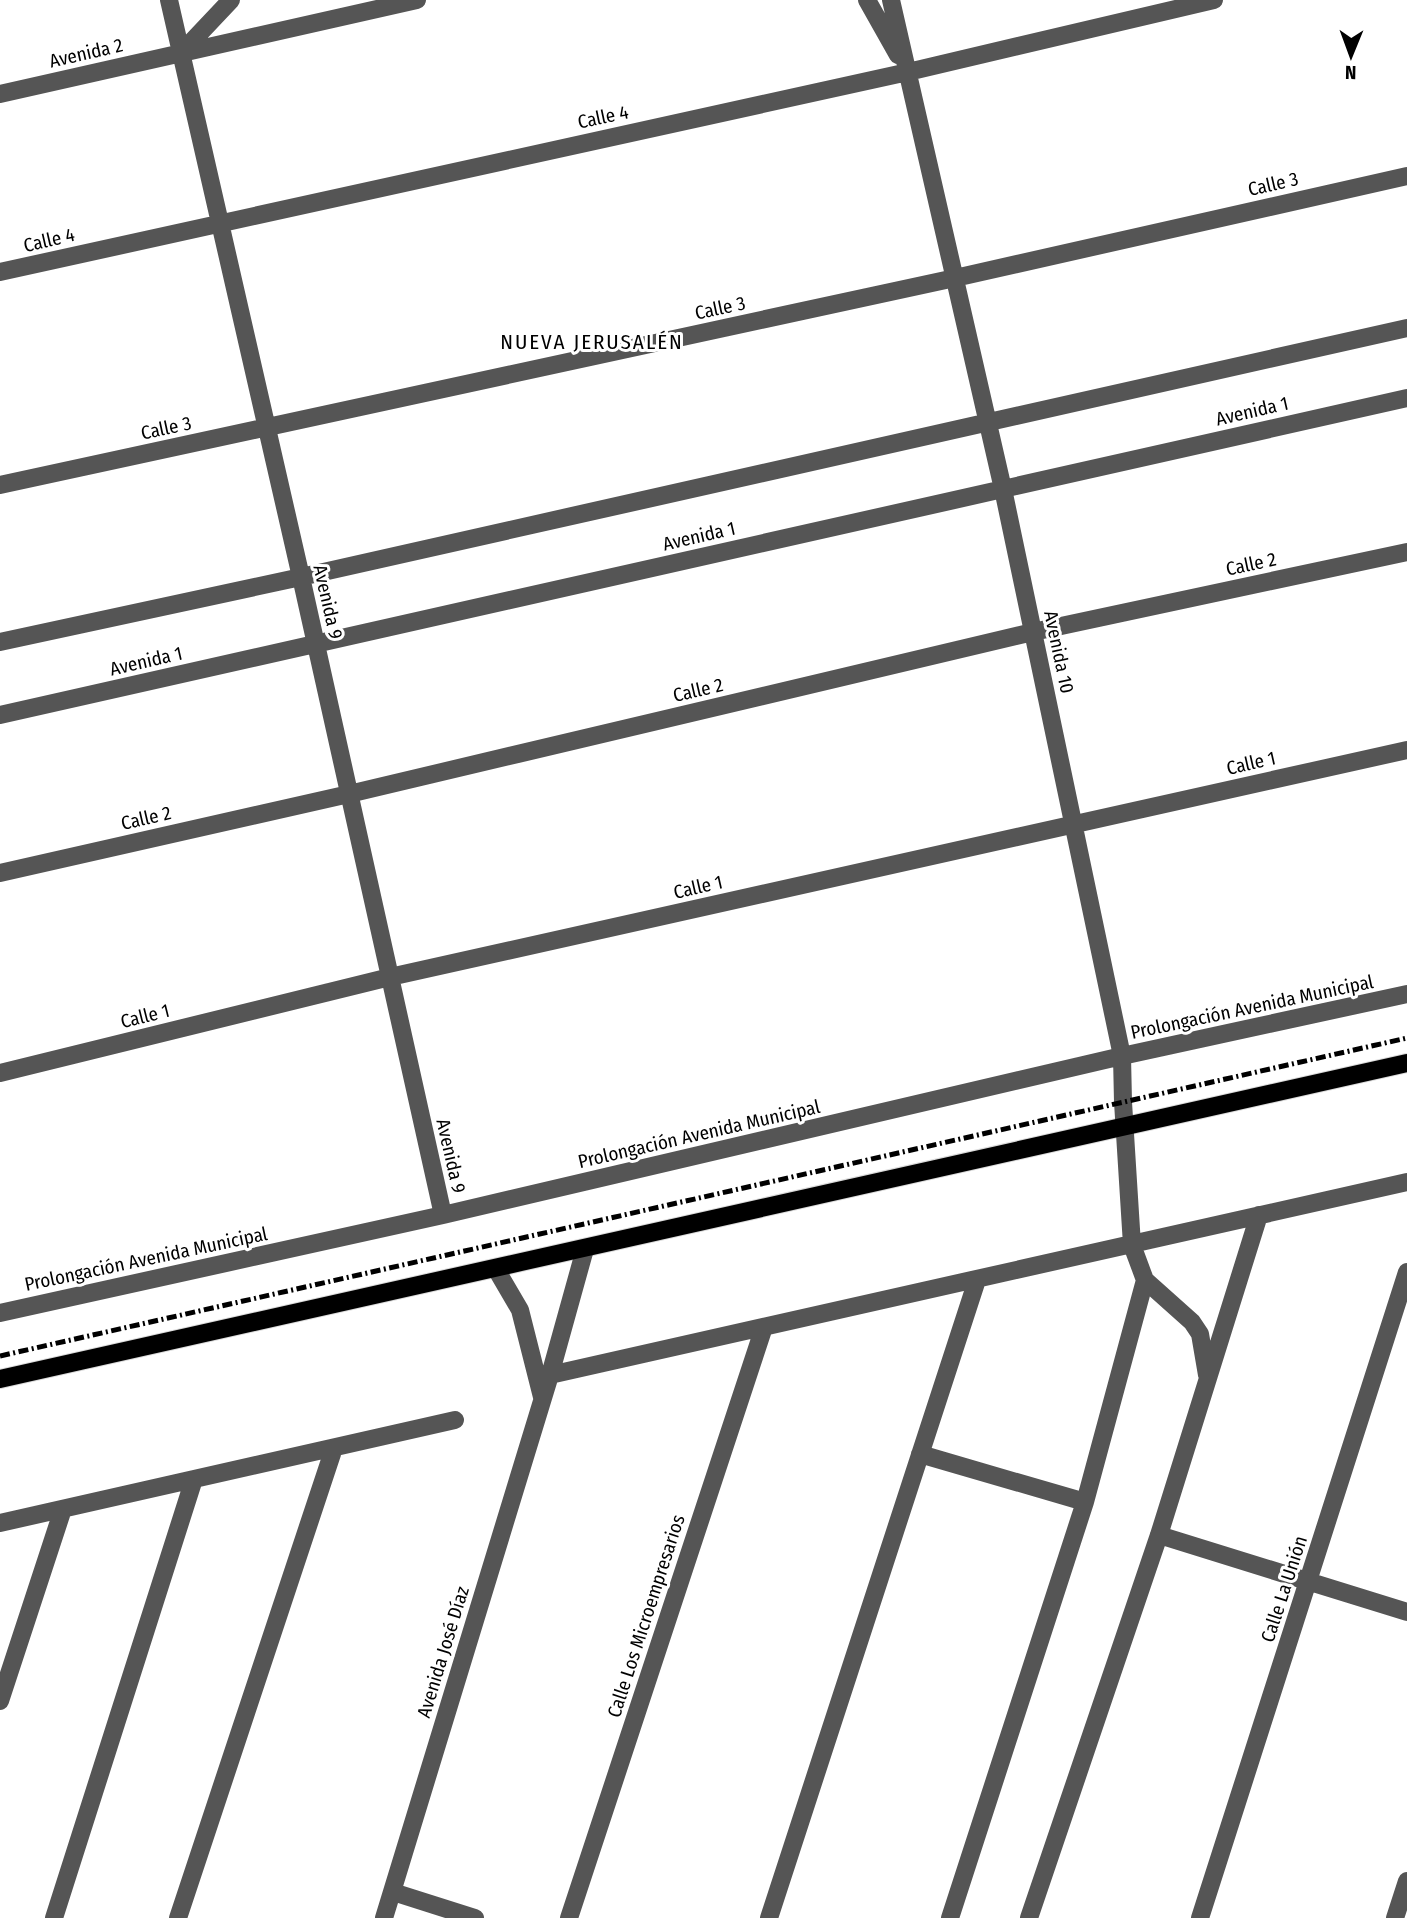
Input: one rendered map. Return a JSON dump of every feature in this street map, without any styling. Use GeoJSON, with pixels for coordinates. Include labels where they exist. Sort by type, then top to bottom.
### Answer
{"type":"FeatureCollection","features":[{"type":"Feature","properties":{"kind":"main road"},"geometry":{"type":"LineString","coordinates":[[0,1379],[1407,1063]]}},
{"type":"Feature","properties":{"kind":"street","name":"Avenida 9"},"geometry":{"type":"LineString","coordinates":[[169,0],[443,1215]]}},
{"type":"Feature","properties":{"kind":"street"},"geometry":{"type":"LineString","coordinates":[[181,53],[231,0]]}},
{"type":"Feature","properties":{"kind":"street","name":"Avenida 2"},"geometry":{"type":"LineString","coordinates":[[0,94],[416,0]]}},
{"type":"Feature","properties":{"kind":"street","name":"Avenida 10"},"geometry":{"type":"LineString","coordinates":[[867,0],[908,72]]}},
{"type":"Feature","properties":{"kind":"street","name":"Avenida 10"},"geometry":{"type":"LineString","coordinates":[[891,0],[1003,489],[1122,1056],[1132,1245],[1145,1280]]}},
{"type":"Feature","properties":{"kind":"street","name":"Calle 4"},"geometry":{"type":"LineString","coordinates":[[0,272],[908,72],[1214,0]]}},
{"type":"Feature","properties":{"kind":"street","name":"Calle 3"},"geometry":{"type":"LineString","coordinates":[[0,485],[955,278],[1407,176]]}},
{"type":"Feature","properties":{"kind":"street"},"geometry":{"type":"LineString","coordinates":[[0,642],[301,577],[1407,328]]}},
{"type":"Feature","properties":{"kind":"street","name":"Avenida 1"},"geometry":{"type":"LineString","coordinates":[[0,715],[1407,398]]}},
{"type":"Feature","properties":{"kind":"street","name":"Calle 2"},"geometry":{"type":"LineString","coordinates":[[0,873],[349,794],[1033,632],[1407,552]]}},
{"type":"Feature","properties":{"kind":"street","name":"Calle 1"},"geometry":{"type":"LineString","coordinates":[[0,1073],[390,977],[1407,750]]}},
{"type":"Feature","properties":{"kind":"street","name":"Prolongación Avenida Municipal"},"geometry":{"type":"LineString","coordinates":[[0,1313],[443,1215],[1122,1056],[1407,994]]}},
{"type":"Feature","properties":{"kind":"street"},"geometry":{"type":"LineString","coordinates":[[550,1375],[1407,1182]]}},
{"type":"Feature","properties":{"kind":"street"},"geometry":{"type":"LineString","coordinates":[[1028,1918],[1159,1535],[1259,1215]]}},
{"type":"Feature","properties":{"kind":"street","name":"Avenida José Díaz"},"geometry":{"type":"LineString","coordinates":[[384,1918],[550,1375],[585,1249]]}},
{"type":"Feature","properties":{"kind":"street"},"geometry":{"type":"LineString","coordinates":[[496,1269],[520,1310],[542,1398]]}},
{"type":"Feature","properties":{"kind":"street","name":"Calle La Unión"},"geometry":{"type":"LineString","coordinates":[[1200,1918],[1407,1272]]}},
{"type":"Feature","properties":{"kind":"street"},"geometry":{"type":"LineString","coordinates":[[769,1918],[976,1280]]}},
{"type":"Feature","properties":{"kind":"street"},"geometry":{"type":"LineString","coordinates":[[950,1918],[1085,1502],[1145,1280],[1192,1322],[1200,1334],[1208,1380]]}},
{"type":"Feature","properties":{"kind":"street","name":"Calle Los Microempresarios"},"geometry":{"type":"LineString","coordinates":[[569,1918],[764,1327]]}},
{"type":"Feature","properties":{"kind":"street"},"geometry":{"type":"LineString","coordinates":[[0,1523],[455,1420]]}},
{"type":"Feature","properties":{"kind":"street"},"geometry":{"type":"LineString","coordinates":[[178,1918],[334,1448]]}},
{"type":"Feature","properties":{"kind":"street"},"geometry":{"type":"LineString","coordinates":[[920,1454],[1085,1502]]}},
{"type":"Feature","properties":{"kind":"street"},"geometry":{"type":"LineString","coordinates":[[54,1918],[194,1479]]}},
{"type":"Feature","properties":{"kind":"street"},"geometry":{"type":"LineString","coordinates":[[0,1701],[63,1509]]}},
{"type":"Feature","properties":{"kind":"street"},"geometry":{"type":"LineString","coordinates":[[1159,1535],[1407,1612]]}},
{"type":"Feature","properties":{"kind":"street"},"geometry":{"type":"LineString","coordinates":[[1395,1918],[1407,1881]]}},
{"type":"Feature","properties":{"kind":"street"},"geometry":{"type":"LineString","coordinates":[[393,1892],[475,1918]]}},
{"type":"Feature","properties":{"kind":"railway"},"geometry":{"type":"LineString","coordinates":[[0,1356],[1407,1038]]}},
{"type":"Feature","properties":{"kind":"district","name":"NUEVA JERUSALÉN"},"geometry":{"type":"Point","coordinates":[592,342]}}]}
